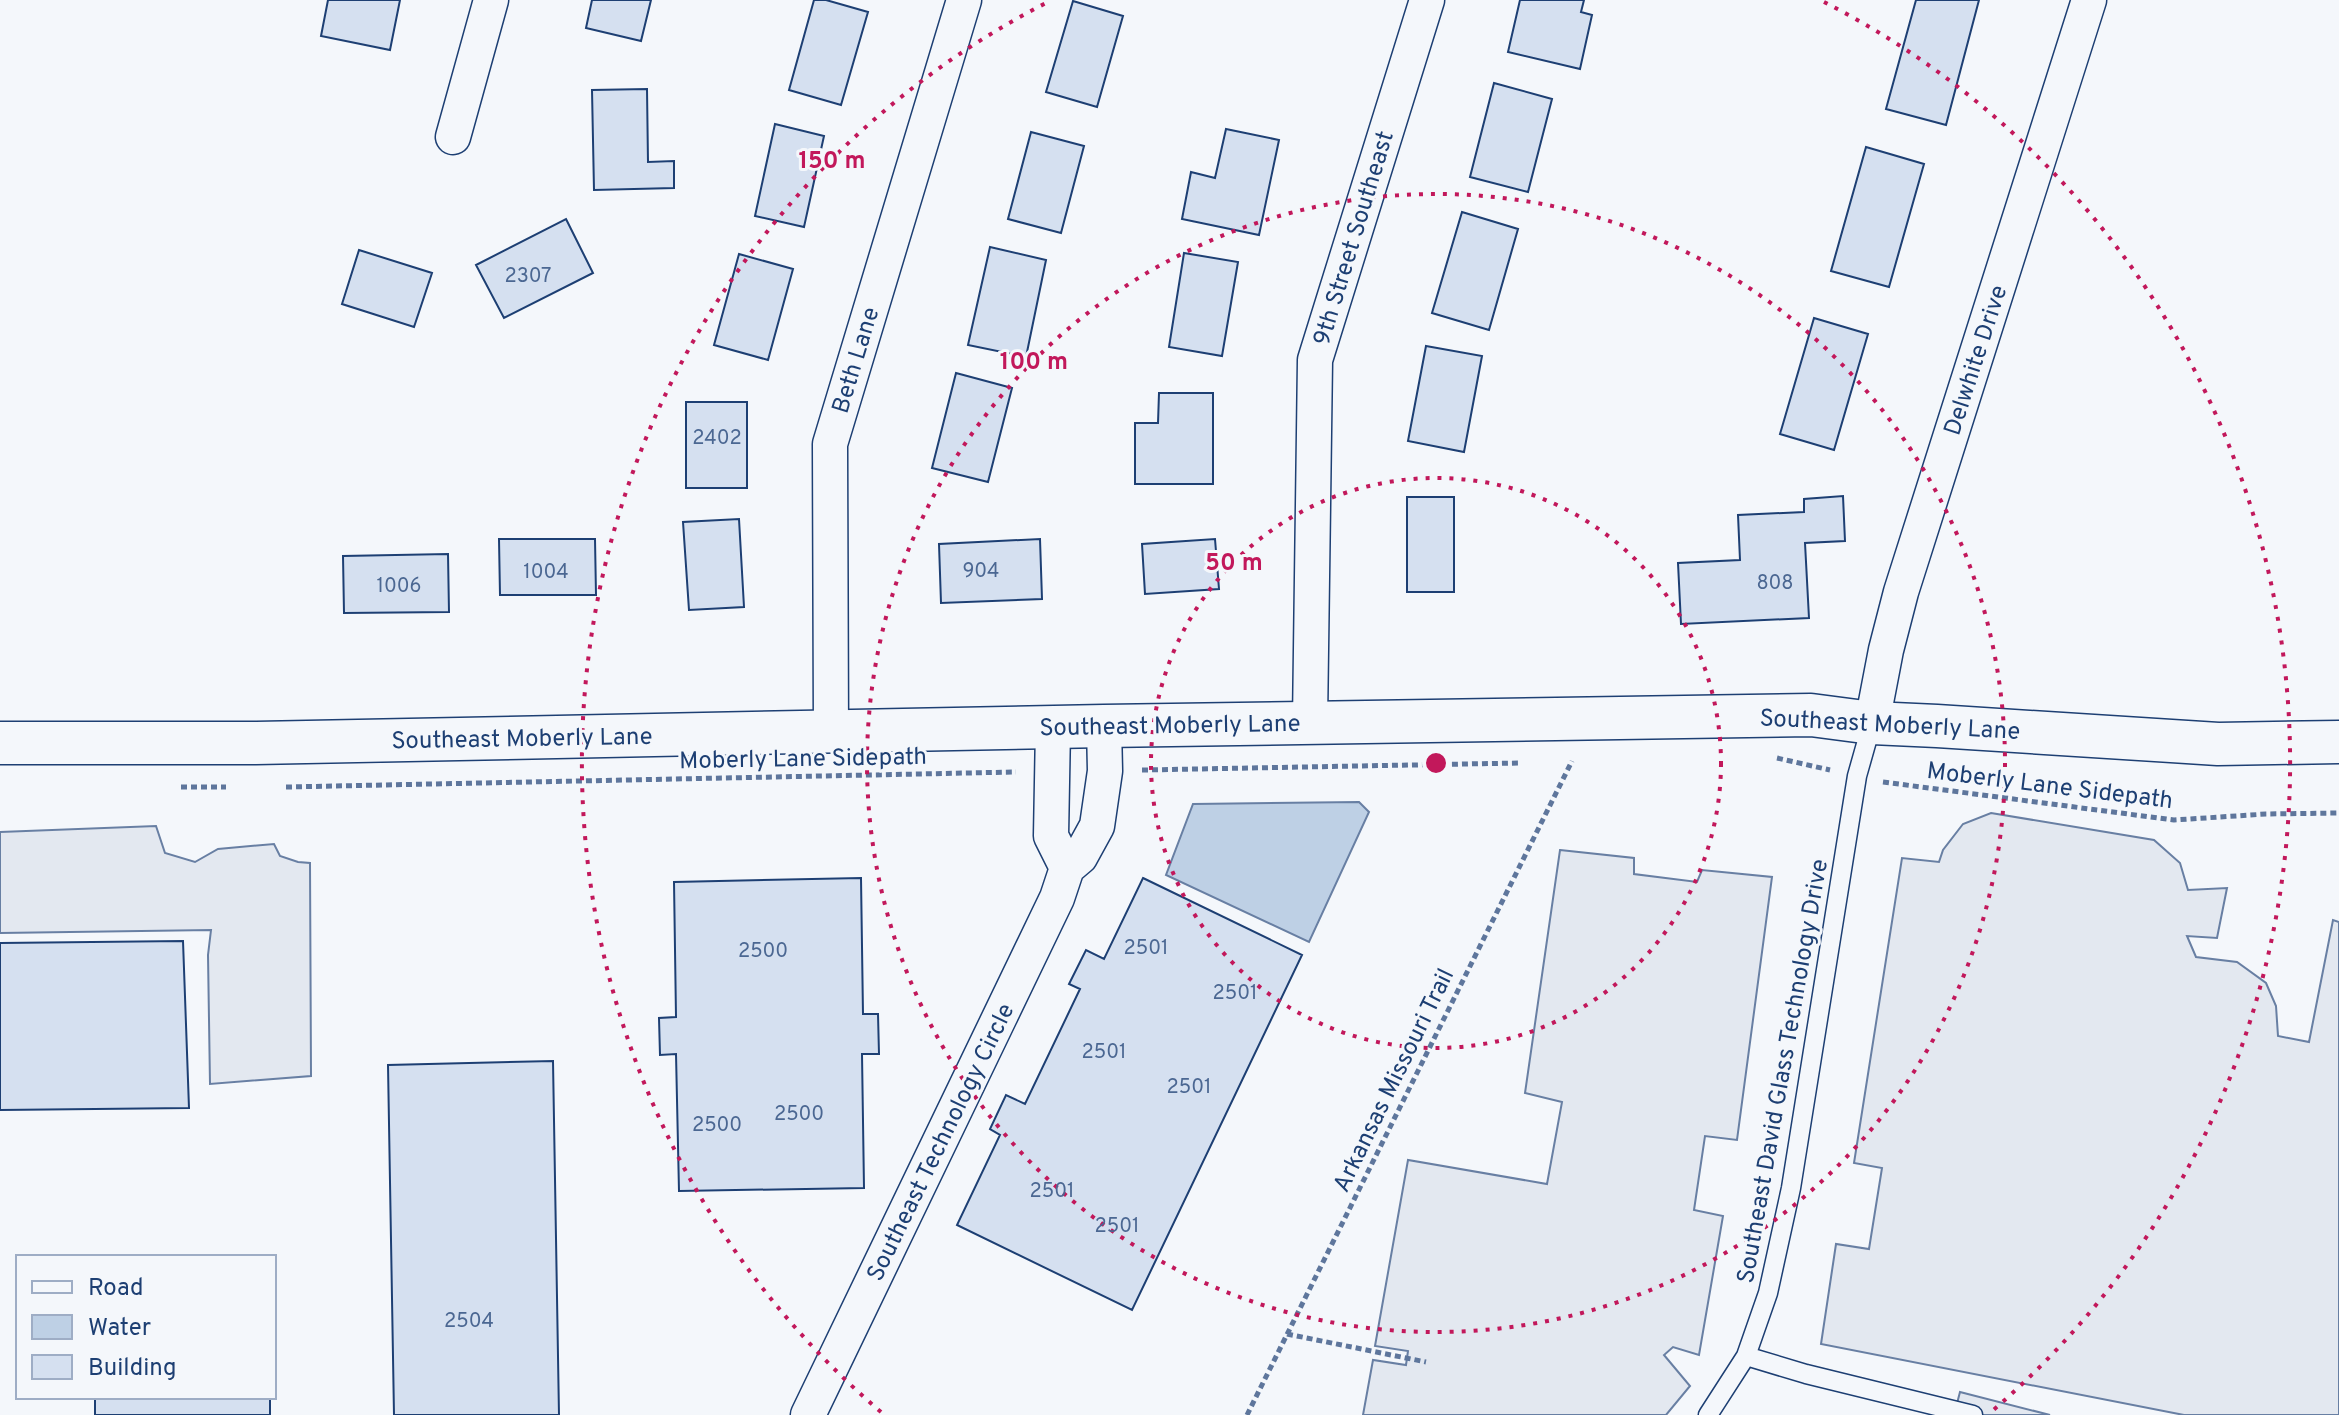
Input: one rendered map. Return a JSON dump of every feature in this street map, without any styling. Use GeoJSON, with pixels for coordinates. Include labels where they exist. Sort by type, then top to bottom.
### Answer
{"type":"FeatureCollection","features":[{"type":"Feature","properties":{"kind":"street"},"geometry":{"type":"LineString","coordinates":[[453,137],[491,0]]}},
{"type":"Feature","properties":{"kind":"street","name":"Beth Lane"},"geometry":{"type":"LineString","coordinates":[[831,733],[830,444],[964,0]]}},
{"type":"Feature","properties":{"kind":"street","name":"9th Street Southeast"},"geometry":{"type":"LineString","coordinates":[[1310,722],[1315,360],[1427,0]]}},
{"type":"Feature","properties":{"kind":"street","name":"Delwhite Drive"},"geometry":{"type":"LineString","coordinates":[[1872,723],[1901,592],[2089,0]]}},
{"type":"Feature","properties":{"kind":"street","name":"Southeast Moberly Lane"},"geometry":{"type":"LineString","coordinates":[[0,743],[272,743],[1811,715],[1872,723],[2218,744],[2339,742]]}},
{"type":"Feature","properties":{"kind":"street","name":"Southeast Technology Circle"},"geometry":{"type":"LineString","coordinates":[[808,1415],[1051,912],[1067,868],[1080,857],[1097,826],[1105,771],[1104,726]]}},
{"type":"Feature","properties":{"kind":"street"},"geometry":{"type":"LineString","coordinates":[[1053,728],[1051,836],[1067,868]]}},
{"type":"Feature","properties":{"kind":"lane","name":"Southeast David Glass Technology Drive"},"geometry":{"type":"LineString","coordinates":[[1708,1415],[1746,1356],[1768,1293],[1791,1188],[1857,776],[1872,723]]}},
{"type":"Feature","properties":{"kind":"lane"},"geometry":{"type":"LineString","coordinates":[[1746,1356],[1973,1415]]}},
{"type":"Feature","properties":{"kind":"path","name":"Arkansas Missouri Trail"},"geometry":{"type":"LineString","coordinates":[[1247,1415],[1572,761]]}},
{"type":"Feature","properties":{"kind":"path","name":"Moberly Lane Sidepath"},"geometry":{"type":"LineString","coordinates":[[286,787],[1018,772]]}},
{"type":"Feature","properties":{"kind":"path","name":"Moberly Lane Sidepath"},"geometry":{"type":"LineString","coordinates":[[1900,785],[2174,820],[2339,813]]}},
{"type":"Feature","properties":{"kind":"path"},"geometry":{"type":"LineString","coordinates":[[1287,1334],[1426,1362]]}},
{"type":"Feature","properties":{"kind":"shaded area"},"geometry":{"type":"Polygon","coordinates":[[[1991,813],[2154,840],[2180,863],[2188,890],[2227,888],[2217,938],[2187,936],[2196,957],[2237,962],[2266,983],[2276,1006],[2278,1036],[2309,1042],[2333,920],[2339,922],[2339,1415],[2184,1415],[1821,1344],[1836,1244],[1869,1249],[1882,1168],[1854,1163],[1902,858],[1939,862],[1943,850],[1963,824],[1991,813]]]}},
{"type":"Feature","properties":{"kind":"shaded area"},"geometry":{"type":"Polygon","coordinates":[[[156,826],[165,853],[195,862],[218,849],[274,844],[280,856],[310,863],[311,1076],[210,1084],[208,955],[211,930],[0,933],[0,832],[156,826]]]}},
{"type":"Feature","properties":{"kind":"shaded area"},"geometry":{"type":"Polygon","coordinates":[[[1560,850],[1634,858],[1634,874],[1697,882],[1702,870],[1772,877],[1737,1140],[1705,1136],[1694,1210],[1723,1216],[1699,1355],[1673,1347],[1664,1355],[1690,1386],[1666,1415],[1363,1415],[1373,1360],[1406,1365],[1408,1351],[1375,1346],[1408,1160],[1547,1184],[1562,1102],[1525,1093],[1560,850]]]}},
{"type":"Feature","properties":{"kind":"shaded area"},"geometry":{"type":"Polygon","coordinates":[[[1960,1392],[2050,1415],[1954,1415],[1960,1392]]]}},
{"type":"Feature","properties":{"kind":"water"},"geometry":{"type":"Polygon","coordinates":[[[1359,802],[1369,812],[1309,942],[1166,875],[1193,804],[1359,802]]]}},
{"type":"Feature","properties":{"kind":"building"},"geometry":{"type":"Polygon","coordinates":[[[328,0],[400,0],[390,50],[321,36],[328,0]]]}},
{"type":"Feature","properties":{"kind":"building"},"geometry":{"type":"Polygon","coordinates":[[[592,0],[651,0],[641,41],[586,28],[592,0]]]}},
{"type":"Feature","properties":{"kind":"building"},"geometry":{"type":"Polygon","coordinates":[[[814,0],[826,0],[868,12],[841,105],[789,90],[814,0]]]}},
{"type":"Feature","properties":{"kind":"building"},"geometry":{"type":"Polygon","coordinates":[[[1520,0],[1584,0],[1581,12],[1592,15],[1580,69],[1508,52],[1520,0]]]}},
{"type":"Feature","properties":{"kind":"building"},"geometry":{"type":"Polygon","coordinates":[[[1916,0],[1979,0],[1946,125],[1886,109],[1916,0]]]}},
{"type":"Feature","properties":{"kind":"building"},"geometry":{"type":"Polygon","coordinates":[[[1073,1],[1123,16],[1097,107],[1046,92],[1073,1]]]}},
{"type":"Feature","properties":{"kind":"building"},"geometry":{"type":"Polygon","coordinates":[[[1494,83],[1552,99],[1528,192],[1470,177],[1494,83]]]}},
{"type":"Feature","properties":{"kind":"building"},"geometry":{"type":"Polygon","coordinates":[[[647,89],[648,162],[674,161],[674,188],[594,190],[592,90],[647,89]]]}},
{"type":"Feature","properties":{"kind":"building"},"geometry":{"type":"Polygon","coordinates":[[[775,124],[824,136],[804,227],[755,216],[775,124]]]}},
{"type":"Feature","properties":{"kind":"building"},"geometry":{"type":"Polygon","coordinates":[[[1226,129],[1279,140],[1259,235],[1182,219],[1191,172],[1215,178],[1226,129]]]}},
{"type":"Feature","properties":{"kind":"building"},"geometry":{"type":"Polygon","coordinates":[[[1031,132],[1084,146],[1061,233],[1008,219],[1031,132]]]}},
{"type":"Feature","properties":{"kind":"building"},"geometry":{"type":"Polygon","coordinates":[[[1866,147],[1924,164],[1889,287],[1831,271],[1866,147]]]}},
{"type":"Feature","properties":{"kind":"building"},"geometry":{"type":"Polygon","coordinates":[[[1462,212],[1518,229],[1489,330],[1432,313],[1462,212]]]}},
{"type":"Feature","properties":{"kind":"building"},"geometry":{"type":"Polygon","coordinates":[[[566,219],[593,273],[504,318],[476,265],[566,219]]]}},
{"type":"Feature","properties":{"kind":"building"},"geometry":{"type":"Polygon","coordinates":[[[990,247],[1046,260],[1026,357],[968,345],[990,247]]]}},
{"type":"Feature","properties":{"kind":"building"},"geometry":{"type":"Polygon","coordinates":[[[359,250],[432,273],[414,327],[342,304],[359,250]]]}},
{"type":"Feature","properties":{"kind":"building"},"geometry":{"type":"Polygon","coordinates":[[[1184,253],[1238,262],[1222,356],[1169,347],[1184,253]]]}},
{"type":"Feature","properties":{"kind":"building"},"geometry":{"type":"Polygon","coordinates":[[[739,254],[793,269],[768,360],[714,345],[739,254]]]}},
{"type":"Feature","properties":{"kind":"building"},"geometry":{"type":"Polygon","coordinates":[[[1814,318],[1868,334],[1834,450],[1780,434],[1814,318]]]}},
{"type":"Feature","properties":{"kind":"building"},"geometry":{"type":"Polygon","coordinates":[[[1426,346],[1482,356],[1464,452],[1408,441],[1426,346]]]}},
{"type":"Feature","properties":{"kind":"building"},"geometry":{"type":"Polygon","coordinates":[[[956,373],[1012,388],[988,482],[932,468],[956,373]]]}},
{"type":"Feature","properties":{"kind":"building"},"geometry":{"type":"Polygon","coordinates":[[[1159,393],[1213,393],[1213,484],[1135,484],[1135,423],[1158,423],[1159,393]]]}},
{"type":"Feature","properties":{"kind":"building"},"geometry":{"type":"Polygon","coordinates":[[[686,402],[747,402],[747,488],[686,488],[686,402]]]}},
{"type":"Feature","properties":{"kind":"building"},"geometry":{"type":"Polygon","coordinates":[[[1843,496],[1845,541],[1805,543],[1809,618],[1681,624],[1678,563],[1740,560],[1738,515],[1804,512],[1804,499],[1843,496]]]}},
{"type":"Feature","properties":{"kind":"building"},"geometry":{"type":"Polygon","coordinates":[[[1407,497],[1454,497],[1454,592],[1407,592],[1407,497]]]}},
{"type":"Feature","properties":{"kind":"building"},"geometry":{"type":"Polygon","coordinates":[[[739,519],[744,607],[689,610],[683,522],[739,519]]]}},
{"type":"Feature","properties":{"kind":"building"},"geometry":{"type":"Polygon","coordinates":[[[499,539],[595,539],[596,595],[500,595],[499,539]]]}},
{"type":"Feature","properties":{"kind":"building"},"geometry":{"type":"Polygon","coordinates":[[[1040,539],[1042,599],[941,603],[939,544],[1040,539]]]}},
{"type":"Feature","properties":{"kind":"building"},"geometry":{"type":"Polygon","coordinates":[[[1215,539],[1219,589],[1145,594],[1142,544],[1215,539]]]}},
{"type":"Feature","properties":{"kind":"building"},"geometry":{"type":"Polygon","coordinates":[[[448,554],[449,612],[344,613],[343,556],[448,554]]]}},
{"type":"Feature","properties":{"kind":"building"},"geometry":{"type":"Polygon","coordinates":[[[861,878],[863,1014],[878,1014],[879,1054],[862,1054],[864,1188],[679,1191],[676,1054],[660,1055],[659,1018],[676,1017],[674,882],[861,878]]]}},
{"type":"Feature","properties":{"kind":"building"},"geometry":{"type":"Polygon","coordinates":[[[1143,878],[1302,955],[1132,1310],[957,1225],[1000,1135],[990,1129],[1006,1095],[1025,1104],[1080,989],[1069,984],[1086,950],[1104,959],[1143,878]]]}},
{"type":"Feature","properties":{"kind":"building"},"geometry":{"type":"Polygon","coordinates":[[[183,941],[189,1108],[0,1110],[0,943],[183,941]]]}},
{"type":"Feature","properties":{"kind":"building"},"geometry":{"type":"Polygon","coordinates":[[[553,1061],[559,1415],[394,1415],[388,1065],[553,1061]]]}},
{"type":"Feature","properties":{"kind":"building"},"geometry":{"type":"Polygon","coordinates":[[[95,1399],[270,1399],[270,1415],[95,1415],[95,1399]]]}}]}
